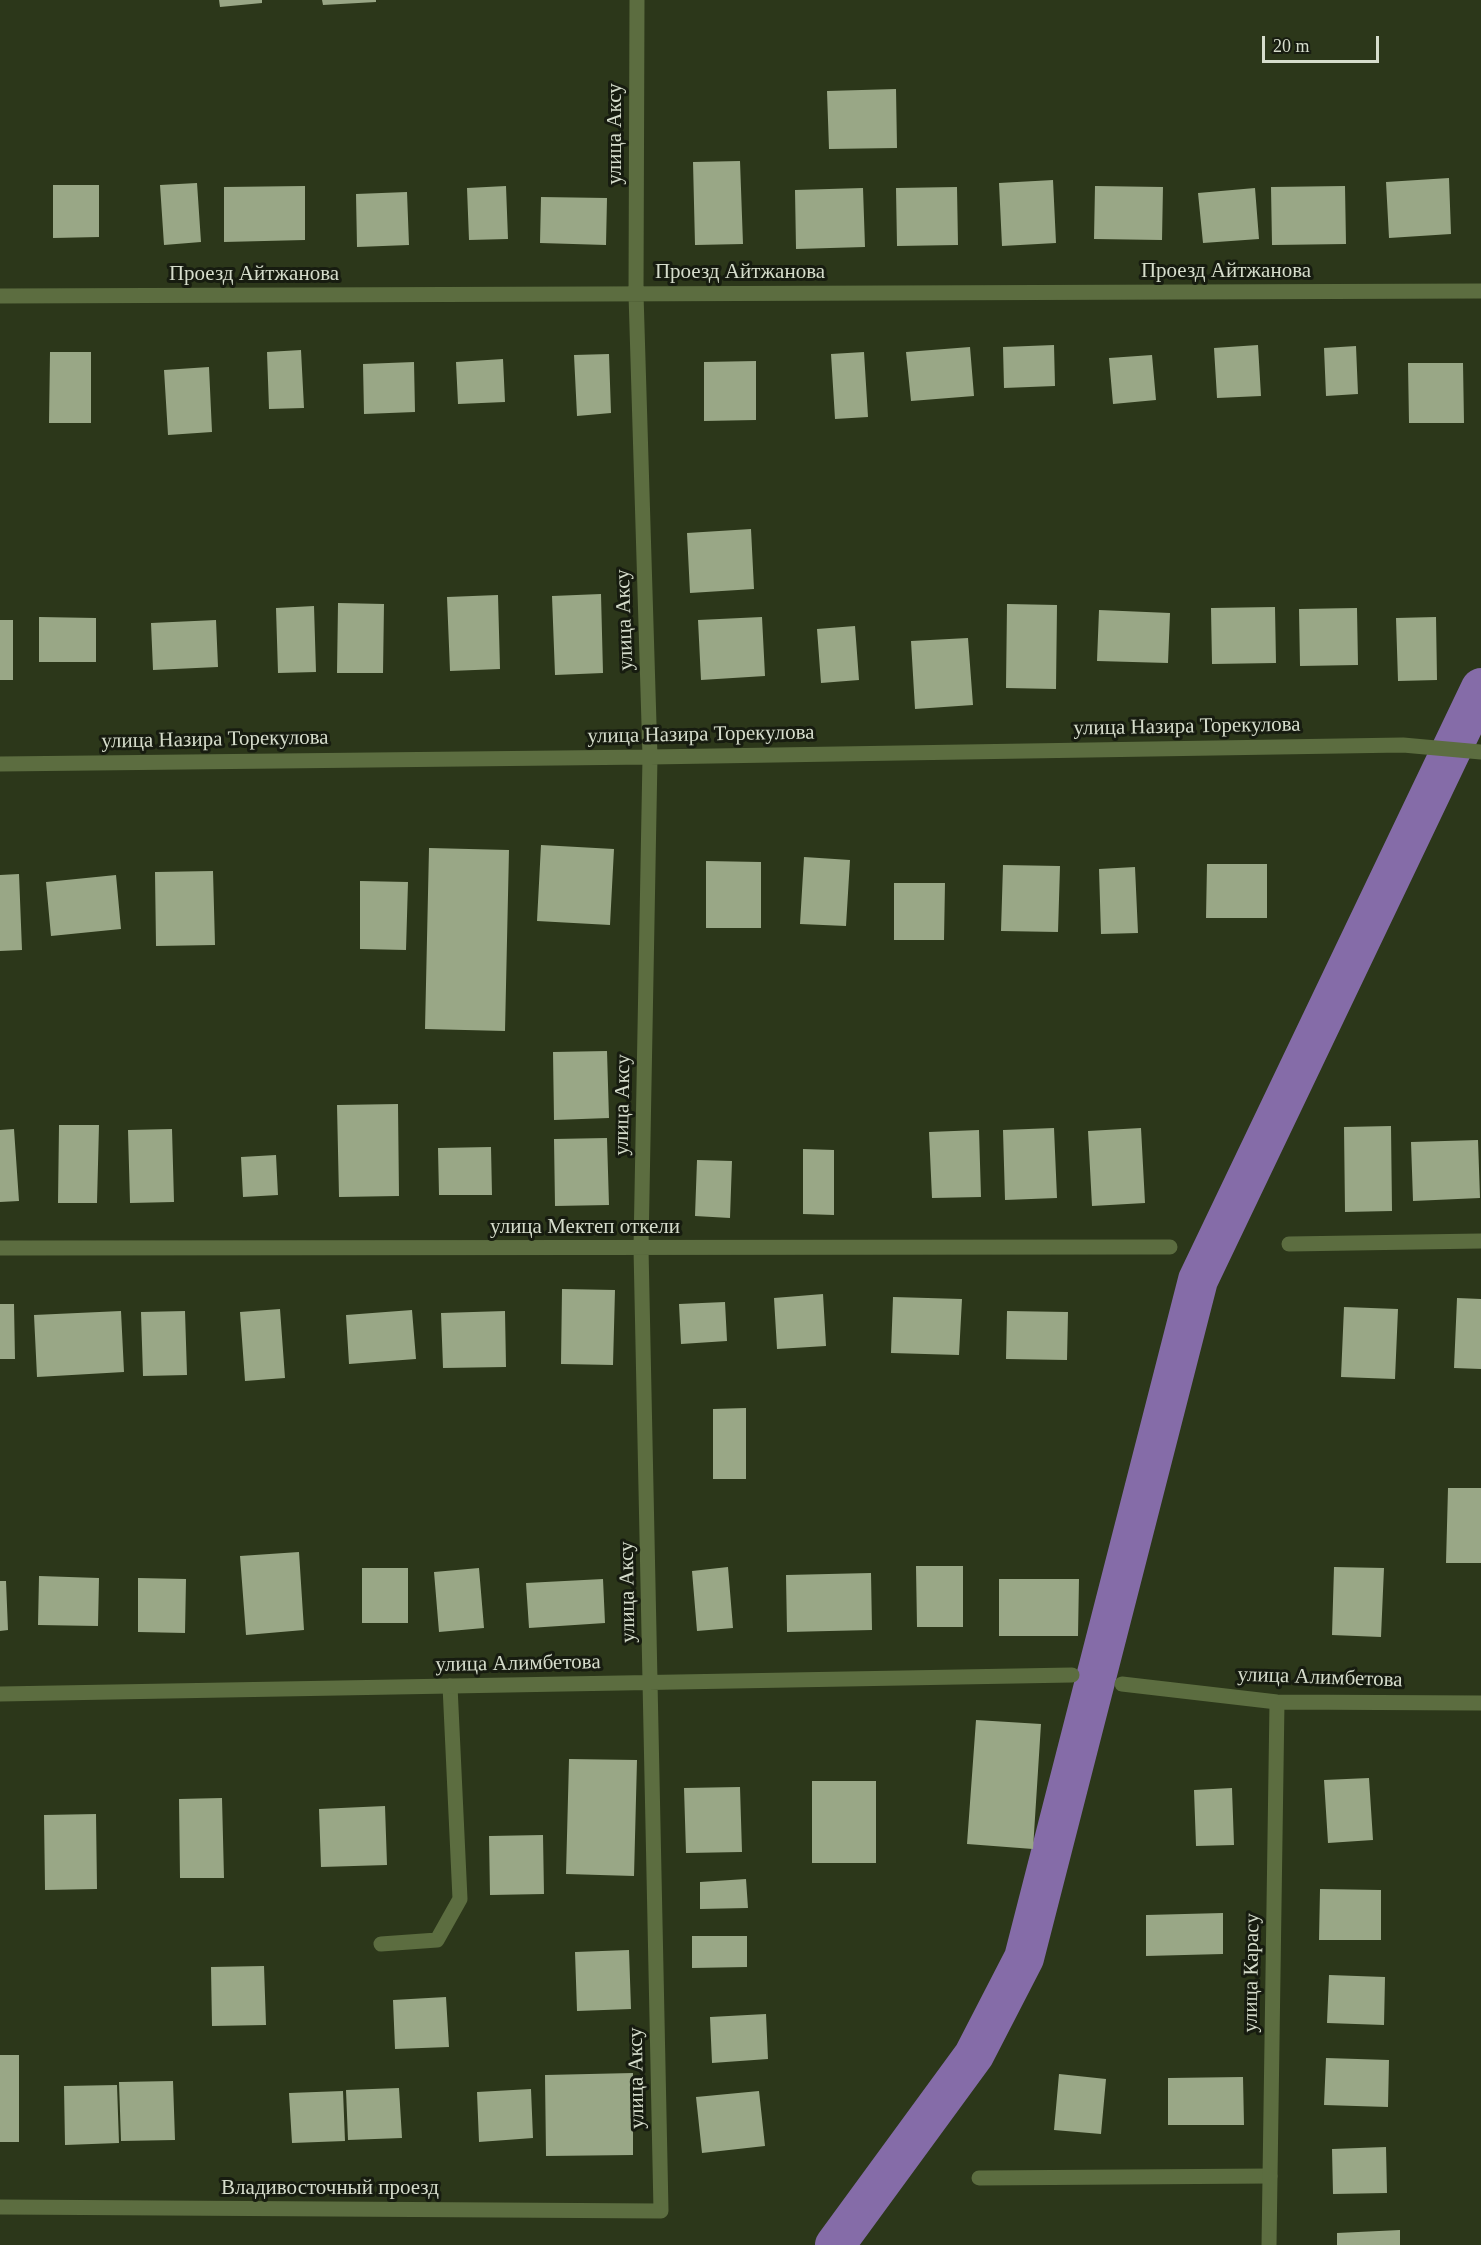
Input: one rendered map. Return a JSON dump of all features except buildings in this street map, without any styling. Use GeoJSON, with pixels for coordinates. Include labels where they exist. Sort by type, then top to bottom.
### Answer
{"type":"FeatureCollection","features":[{"type":"Feature","properties":{"kind":"street","name":"улица Аксу"},"geometry":{"type":"LineString","coordinates":[[637,0],[636,294],[650,757],[641,1248],[661,2211]]}},
{"type":"Feature","properties":{"kind":"street","name":"Проезд Айтжанова"},"geometry":{"type":"LineString","coordinates":[[0,296],[1481,291]]}},
{"type":"Feature","properties":{"kind":"street","name":"улица Назира Торекулова"},"geometry":{"type":"LineString","coordinates":[[0,764],[650,757],[1403,745],[1481,753]]}},
{"type":"Feature","properties":{"kind":"street"},"geometry":{"type":"LineString","coordinates":[[1289,1244],[1481,1241]]}},
{"type":"Feature","properties":{"kind":"street","name":"улица Мектеп откели"},"geometry":{"type":"LineString","coordinates":[[0,1248],[1170,1247]]}},
{"type":"Feature","properties":{"kind":"street","name":"улица Алимбетова"},"geometry":{"type":"LineString","coordinates":[[0,1694],[1072,1675]]}},
{"type":"Feature","properties":{"kind":"street","name":"улица Алимбетова"},"geometry":{"type":"LineString","coordinates":[[1122,1684],[1277,1702],[1481,1703]]}},
{"type":"Feature","properties":{"kind":"street"},"geometry":{"type":"LineString","coordinates":[[381,1944],[437,1940],[460,1899],[450,1686]]}},
{"type":"Feature","properties":{"kind":"street","name":"улица Карасу"},"geometry":{"type":"LineString","coordinates":[[1269,2245],[1277,1702]]}},
{"type":"Feature","properties":{"kind":"street"},"geometry":{"type":"LineString","coordinates":[[979,2178],[1270,2176]]}},
{"type":"Feature","properties":{"kind":"street","name":"Владивосточный проезд"},"geometry":{"type":"LineString","coordinates":[[0,2207],[661,2211]]}},
{"type":"Feature","properties":{"kind":"waterway"},"geometry":{"type":"LineString","coordinates":[[835,2245],[974,2055],[1024,1958],[1198,1280],[1481,688]]}}]}
